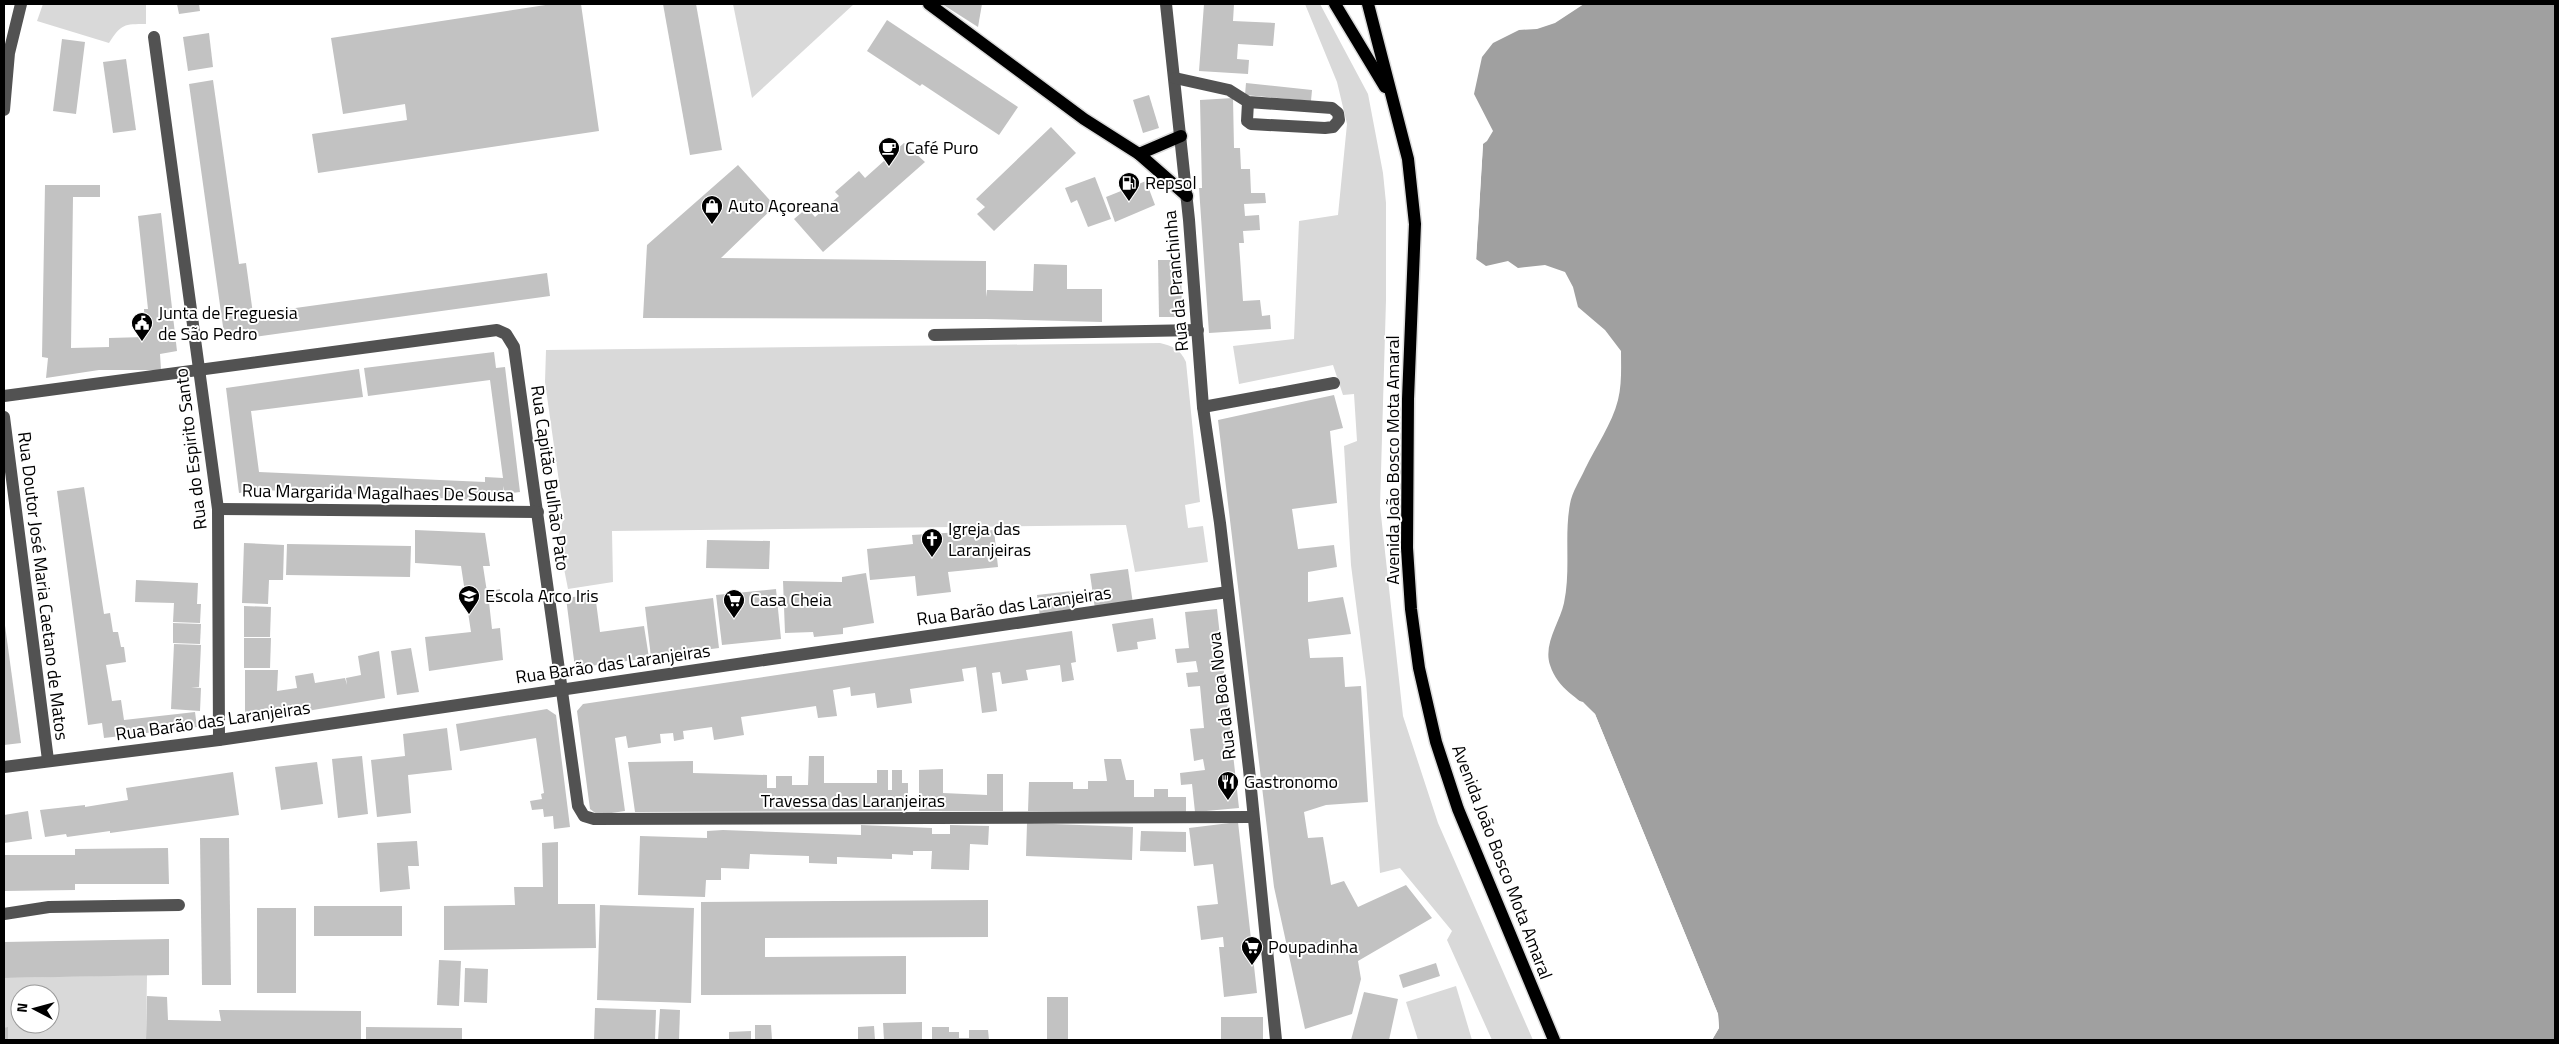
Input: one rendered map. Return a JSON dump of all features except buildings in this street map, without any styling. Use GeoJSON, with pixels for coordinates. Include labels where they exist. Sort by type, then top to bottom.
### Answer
{"type":"FeatureCollection","features":[{"type":"Feature","properties":{"kind":"main road"},"geometry":{"type":"LineString","coordinates":[[929,4],[1084,119],[1139,154],[1186,196]]}},
{"type":"Feature","properties":{"kind":"main road","name":"Avenida João Bosco Mota Amaral"},"geometry":{"type":"LineString","coordinates":[[1336,4],[1392,97]]}},
{"type":"Feature","properties":{"kind":"main road","name":"Avenida João Bosco Mota Amaral"},"geometry":{"type":"LineString","coordinates":[[1369,5],[1408,159],[1415,224],[1408,399],[1407,548],[1411,609],[1419,668],[1436,742],[1458,808],[1554,1040]]}},
{"type":"Feature","properties":{"kind":"main road"},"geometry":{"type":"LineString","coordinates":[[1139,154],[1181,136]]}},
{"type":"Feature","properties":{"kind":"street"},"geometry":{"type":"LineString","coordinates":[[4,110],[9,53],[21,4]]}},
{"type":"Feature","properties":{"kind":"street","name":"Rua da Pranchinha"},"geometry":{"type":"LineString","coordinates":[[1166,4],[1181,136],[1203,407]]}},
{"type":"Feature","properties":{"kind":"street","name":"Rua do Espirito Santo"},"geometry":{"type":"LineString","coordinates":[[154,37],[218,509],[219,740]]}},
{"type":"Feature","properties":{"kind":"street"},"geometry":{"type":"LineString","coordinates":[[1175,78],[1229,90],[1248,102],[1332,108],[1338,113],[1339,120],[1333,127],[1325,128],[1251,124],[1247,121],[1248,102]]}},
{"type":"Feature","properties":{"kind":"street","name":"Rua Capitão Bulhão Pato"},"geometry":{"type":"LineString","coordinates":[[200,372],[483,331],[498,330],[506,334],[514,347],[562,690]]}},
{"type":"Feature","properties":{"kind":"street"},"geometry":{"type":"LineString","coordinates":[[934,335],[1198,330]]}},
{"type":"Feature","properties":{"kind":"street"},"geometry":{"type":"LineString","coordinates":[[4,396],[200,372]]}},
{"type":"Feature","properties":{"kind":"street"},"geometry":{"type":"LineString","coordinates":[[1203,407],[1334,383]]}},
{"type":"Feature","properties":{"kind":"street","name":"Rua da Boa Nova"},"geometry":{"type":"LineString","coordinates":[[1203,407],[1228,592],[1273,995],[1276,1040]]}},
{"type":"Feature","properties":{"kind":"street","name":"Rua Doutor José Maria Caetano de Matos"},"geometry":{"type":"LineString","coordinates":[[4,417],[48,760]]}},
{"type":"Feature","properties":{"kind":"street","name":"Rua Margarida Magalhaes De Sousa"},"geometry":{"type":"LineString","coordinates":[[218,509],[538,512]]}},
{"type":"Feature","properties":{"kind":"street","name":"Rua Barão das Laranjeiras"},"geometry":{"type":"LineString","coordinates":[[4,767],[219,740],[1228,592]]}},
{"type":"Feature","properties":{"kind":"street","name":"Travessa das Laranjeiras"},"geometry":{"type":"LineString","coordinates":[[562,690],[578,806],[584,816],[594,820],[1252,817]]}},
{"type":"Feature","properties":{"kind":"street"},"geometry":{"type":"LineString","coordinates":[[4,914],[49,907],[179,905]]}},
{"type":"Feature","properties":{"kind":"shaded area"},"geometry":{"type":"Polygon","coordinates":[[[43,4],[146,4],[146,24],[124,26],[109,43],[37,21],[43,4]]]}},
{"type":"Feature","properties":{"kind":"shaded area"},"geometry":{"type":"Polygon","coordinates":[[[733,4],[854,4],[752,98],[733,4]]]}},
{"type":"Feature","properties":{"kind":"shaded area"},"geometry":{"type":"Polygon","coordinates":[[[1305,4],[1320,4],[1368,94],[1383,173],[1386,203],[1386,300],[1380,506],[1403,716],[1438,823],[1533,1040],[1492,1040],[1447,940],[1452,931],[1400,868],[1380,873],[1366,681],[1351,565],[1344,446],[1357,441],[1354,394],[1343,395],[1333,365],[1239,384],[1233,346],[1294,339],[1299,221],[1338,215],[1347,124],[1337,82],[1305,4]]]}},
{"type":"Feature","properties":{"kind":"shaded area"},"geometry":{"type":"Polygon","coordinates":[[[1584,4],[2555,4],[2555,1040],[1712,1040],[1719,1028],[1718,1014],[1595,714],[1558,681],[1548,657],[1550,641],[1562,610],[1566,591],[1568,516],[1571,500],[1576,486],[1615,409],[1620,388],[1621,351],[1605,330],[1578,307],[1573,287],[1565,272],[1545,265],[1518,268],[1508,261],[1486,266],[1476,259],[1483,144],[1493,131],[1474,94],[1482,57],[1493,43],[1519,30],[1537,29],[1555,23],[1584,4]]]}},
{"type":"Feature","properties":{"kind":"shaded area"},"geometry":{"type":"Polygon","coordinates":[[[1160,343],[1176,349],[1186,362],[1200,502],[1185,505],[1188,528],[1203,526],[1208,562],[1135,572],[1126,525],[612,531],[613,582],[568,589],[558,538],[564,517],[545,382],[546,350],[1160,343]]]}},
{"type":"Feature","properties":{"kind":"shaded area"},"geometry":{"type":"Polygon","coordinates":[[[147,975],[146,1040],[8,1040],[8,1028],[4,1028],[4,978],[147,975]]]}},
{"type":"Feature","properties":{"kind":"shaded area"},"geometry":{"type":"Polygon","coordinates":[[[1456,986],[1472,1040],[1418,1040],[1406,1002],[1456,986]]]}},
{"type":"Feature","properties":{"kind":"pier"},"geometry":{"type":"Polygon","coordinates":[[[1480,144],[1483,144],[1476,262],[1474,259],[1480,144]]]}},
{"type":"Feature","properties":{"kind":"pier"},"geometry":{"type":"Polygon","coordinates":[[[1569,698],[1583,702],[1595,714],[1718,1014],[1719,1028],[1712,1040],[1710,1040],[1717,1027],[1715,1015],[1593,715],[1582,704],[1569,698]]]}},
{"type":"Feature","properties":{"kind":"place","name":"Café Puro"},"geometry":{"type":"Point","coordinates":[889,167]}},
{"type":"Feature","properties":{"kind":"place","name":"Repsol"},"geometry":{"type":"Point","coordinates":[1129,202]}},
{"type":"Feature","properties":{"kind":"place","name":"Auto Açoreana"},"geometry":{"type":"Point","coordinates":[712,225]}},
{"type":"Feature","properties":{"kind":"place","name":"Junta de Freguesia de São Pedro"},"geometry":{"type":"Point","coordinates":[142,342]}},
{"type":"Feature","properties":{"kind":"place","name":"Igreja das Laranjeiras"},"geometry":{"type":"Point","coordinates":[932,558]}},
{"type":"Feature","properties":{"kind":"place","name":"Escola Arco Iris"},"geometry":{"type":"Point","coordinates":[469,615]}},
{"type":"Feature","properties":{"kind":"place","name":"Casa Cheia"},"geometry":{"type":"Point","coordinates":[734,619]}},
{"type":"Feature","properties":{"kind":"place","name":"Gastronomo"},"geometry":{"type":"Point","coordinates":[1228,801]}},
{"type":"Feature","properties":{"kind":"place","name":"Poupadinha"},"geometry":{"type":"Point","coordinates":[1252,966]}}]}
